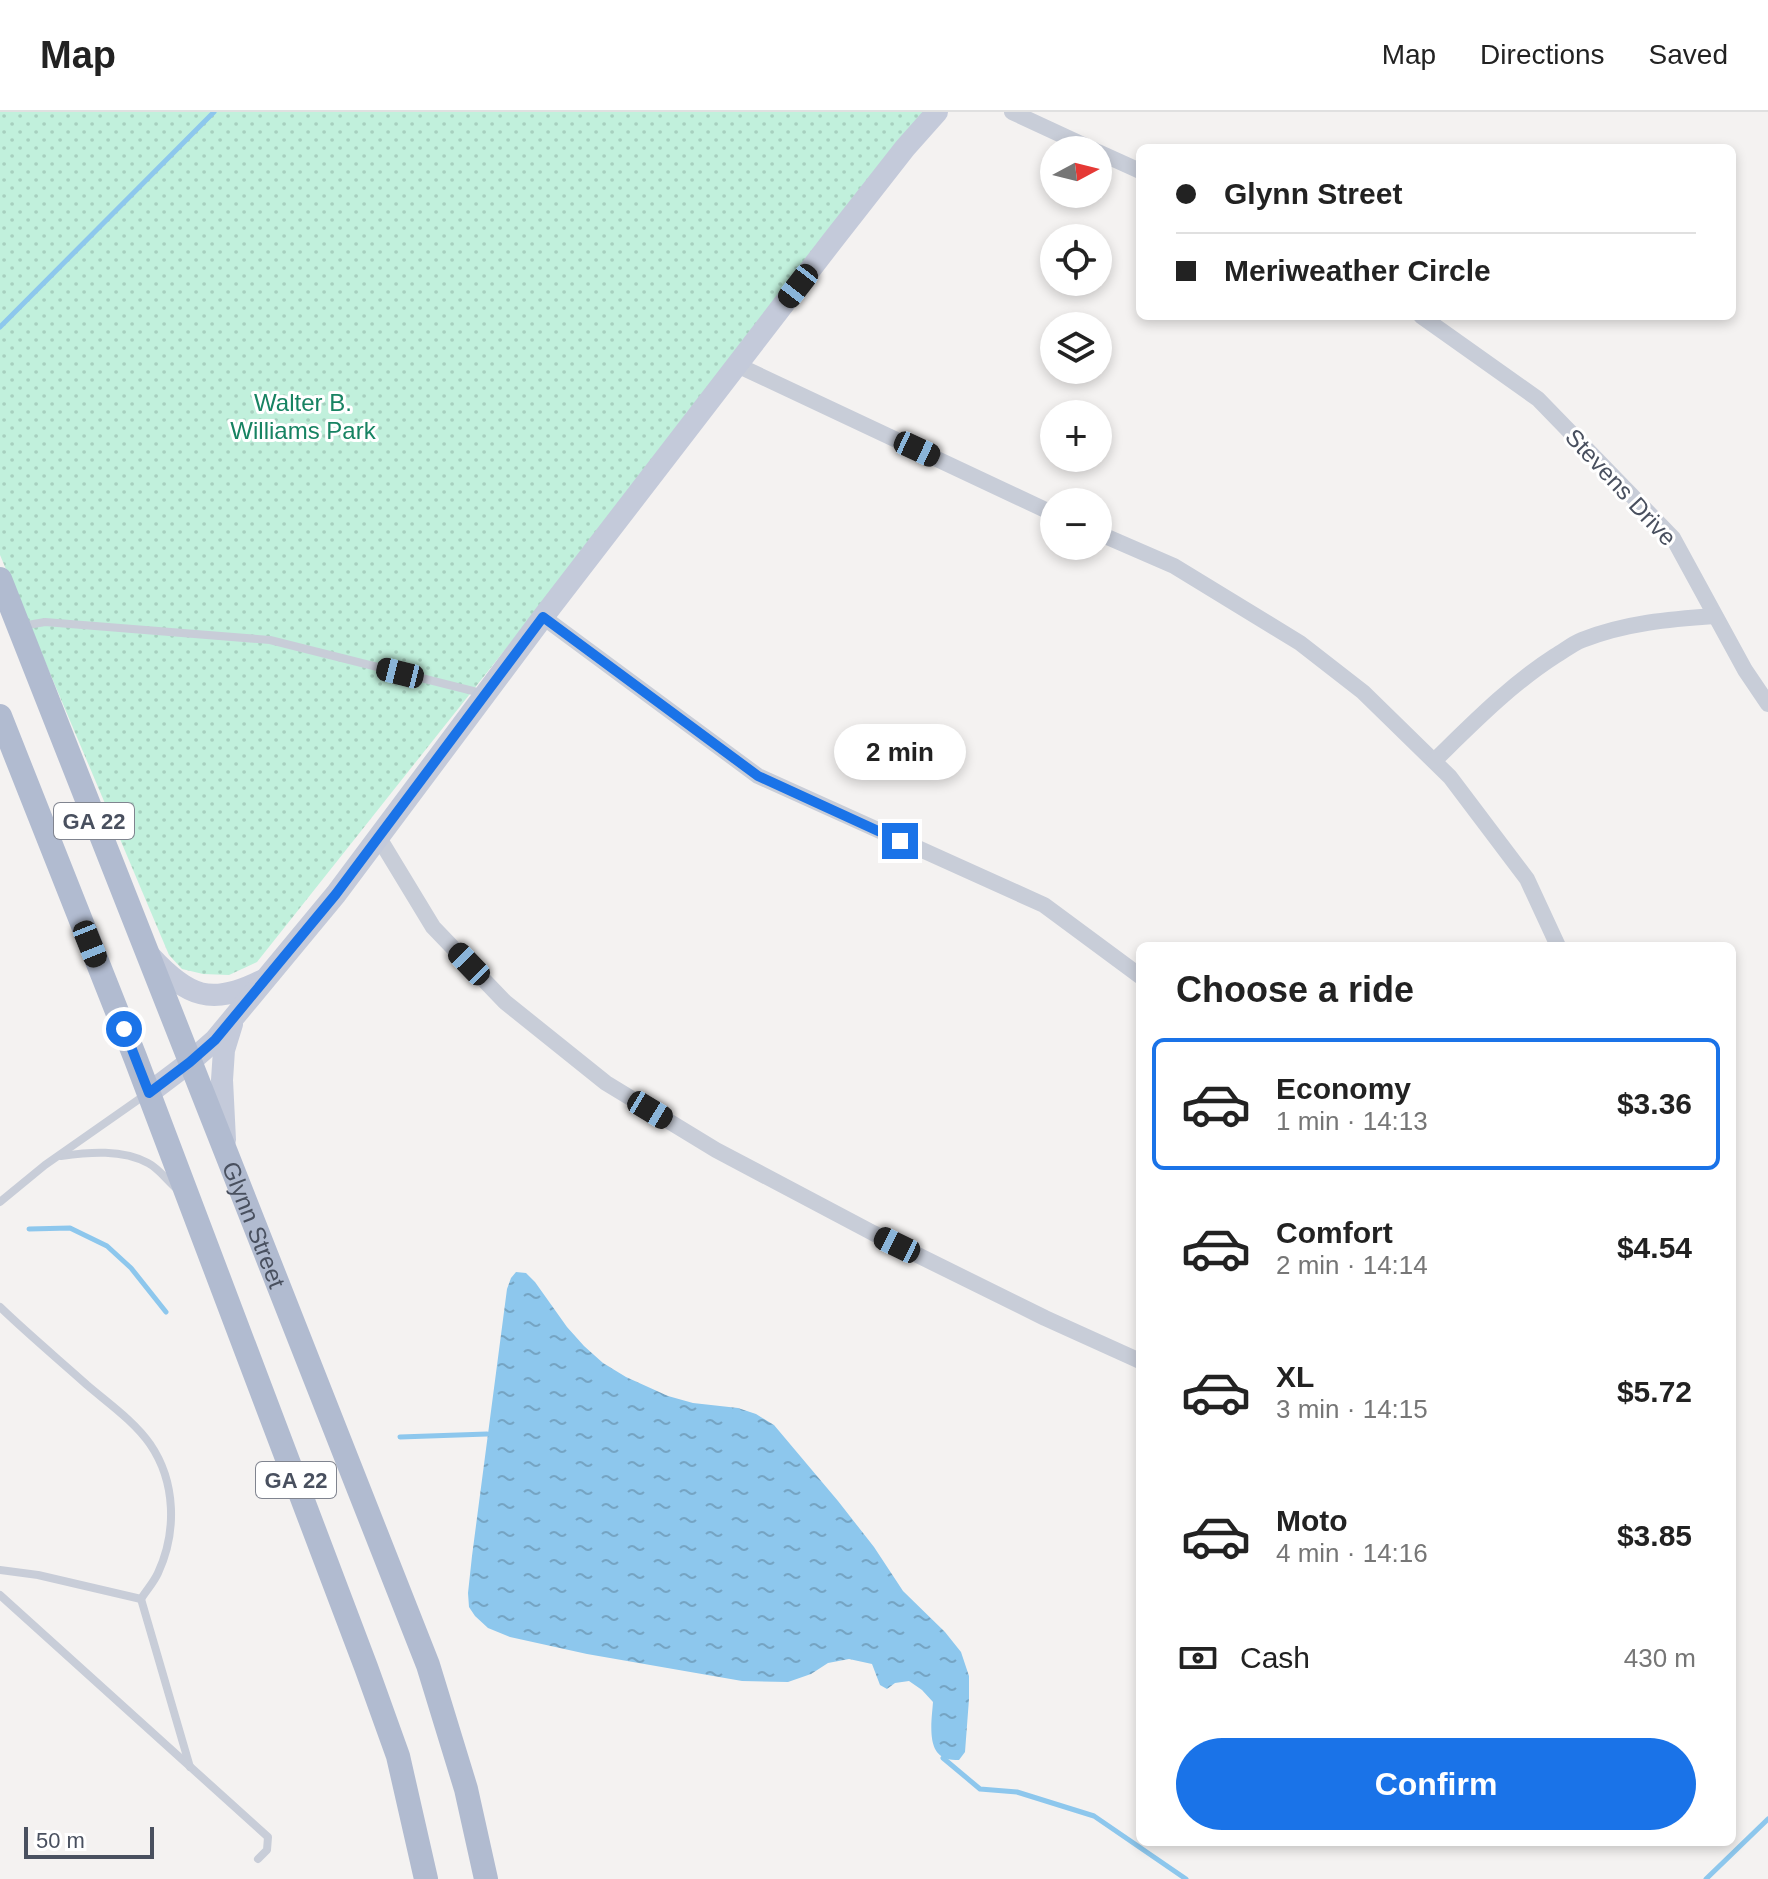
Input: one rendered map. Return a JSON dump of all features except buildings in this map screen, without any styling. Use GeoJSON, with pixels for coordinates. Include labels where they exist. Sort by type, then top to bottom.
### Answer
{"type":"FeatureCollection","features":[{"type":"Feature","properties":{"kind":"main road"},"geometry":{"type":"LineString","coordinates":[[149,1093],[215,1040],[336,894],[543,617],[896,159],[937,112]]}},
{"type":"Feature","properties":{"kind":"main road","name":"Glynn Street"},"geometry":{"type":"LineString","coordinates":[[0,579],[428,1665],[466,1789],[486,1879]]}},
{"type":"Feature","properties":{"kind":"main road","name":"Glynn Street"},"geometry":{"type":"LineString","coordinates":[[0,716],[149,1093],[366,1667],[398,1756],[426,1879]]}},
{"type":"Feature","properties":{"kind":"main road"},"geometry":{"type":"LineString","coordinates":[[145,950],[169,976],[204,995],[222,996],[242,991],[265,979]]}},
{"type":"Feature","properties":{"kind":"main road"},"geometry":{"type":"LineString","coordinates":[[227,1157],[222,1080],[224,1050],[235,1015]]}},
{"type":"Feature","properties":{"kind":"street"},"geometry":{"type":"LineString","coordinates":[[1012,112],[1064,136]]}},
{"type":"Feature","properties":{"kind":"street"},"geometry":{"type":"LineString","coordinates":[[1112,158],[1136,169]]}},
{"type":"Feature","properties":{"kind":"street","name":"Stevens Drive"},"geometry":{"type":"LineString","coordinates":[[1427,320],[1538,399],[1673,538],[1745,670],[1768,704]]}},
{"type":"Feature","properties":{"kind":"street"},"geometry":{"type":"LineString","coordinates":[[737,365],[1040,507]]}},
{"type":"Feature","properties":{"kind":"street"},"geometry":{"type":"LineString","coordinates":[[1112,539],[1174,566],[1300,643],[1363,692],[1450,777],[1527,879],[1556,942]]}},
{"type":"Feature","properties":{"kind":"street"},"geometry":{"type":"LineString","coordinates":[[1434,761],[1531,672],[1578,641],[1666,619],[1715,616]]}},
{"type":"Feature","properties":{"kind":"street"},"geometry":{"type":"LineString","coordinates":[[543,617],[758,776],[1044,905],[1136,973]]}},
{"type":"Feature","properties":{"kind":"street"},"geometry":{"type":"LineString","coordinates":[[379,838],[433,927],[505,1002],[606,1083],[716,1150],[873,1233],[1136,1359]]}},
{"type":"Feature","properties":{"kind":"lane"},"geometry":{"type":"LineString","coordinates":[[19,627],[45,622],[270,640],[486,694]]}},
{"type":"Feature","properties":{"kind":"lane"},"geometry":{"type":"LineString","coordinates":[[0,1202],[56,1157],[149,1093]]}},
{"type":"Feature","properties":{"kind":"lane"},"geometry":{"type":"LineString","coordinates":[[56,1157],[89,1152],[133,1157],[150,1164],[191,1203]]}},
{"type":"Feature","properties":{"kind":"lane"},"geometry":{"type":"LineString","coordinates":[[0,1307],[121,1414],[149,1443],[167,1474],[172,1507],[168,1546],[157,1575],[141,1599],[190,1768]]}},
{"type":"Feature","properties":{"kind":"lane"},"geometry":{"type":"LineString","coordinates":[[0,1570],[38,1575],[141,1599]]}},
{"type":"Feature","properties":{"kind":"lane"},"geometry":{"type":"LineString","coordinates":[[0,1595],[268,1837],[267,1850],[258,1859]]}},
{"type":"Feature","properties":{"kind":"green space","name":"Walter B. Williams Park"},"geometry":{"type":"Polygon","coordinates":[[[0,112],[932,112],[257,962],[229,975],[182,969],[169,955],[0,555],[0,112]]]}},
{"type":"Feature","properties":{"kind":"water"},"geometry":{"type":"Polygon","coordinates":[[[516,1272],[526,1273],[535,1282],[584,1346],[626,1377],[668,1396],[693,1403],[738,1408],[774,1425],[874,1547],[903,1591],[961,1652],[969,1676],[969,1699],[965,1752],[959,1760],[945,1758],[935,1749],[933,1702],[909,1681],[895,1683],[887,1689],[880,1685],[872,1664],[849,1659],[828,1663],[811,1674],[788,1682],[742,1681],[510,1637],[488,1628],[475,1616],[469,1607],[468,1593],[472,1556],[507,1289],[516,1272]]]}},
{"type":"Feature","properties":{"kind":"waterway"},"geometry":{"type":"LineString","coordinates":[[0,327],[214,112]]}},
{"type":"Feature","properties":{"kind":"waterway"},"geometry":{"type":"LineString","coordinates":[[29,1229],[70,1228],[107,1246],[131,1268],[166,1312]]}},
{"type":"Feature","properties":{"kind":"waterway"},"geometry":{"type":"LineString","coordinates":[[400,1437],[487,1434]]}},
{"type":"Feature","properties":{"kind":"waterway"},"geometry":{"type":"LineString","coordinates":[[943,1758],[980,1789],[1017,1792],[1094,1816],[1136,1845]]}},
{"type":"Feature","properties":{"kind":"waterway"},"geometry":{"type":"LineString","coordinates":[[1706,1879],[1768,1819]]}},
{"type":"Feature","properties":{"kind":"waterway"},"geometry":{"type":"LineString","coordinates":[[1138,1846],[1186,1879]]}},
{"type":"Feature","properties":{"kind":"route"},"geometry":{"type":"LineString","coordinates":[[124,1029],[149,1093],[215,1040],[336,894],[543,617],[758,776],[900,841]]}}]}
